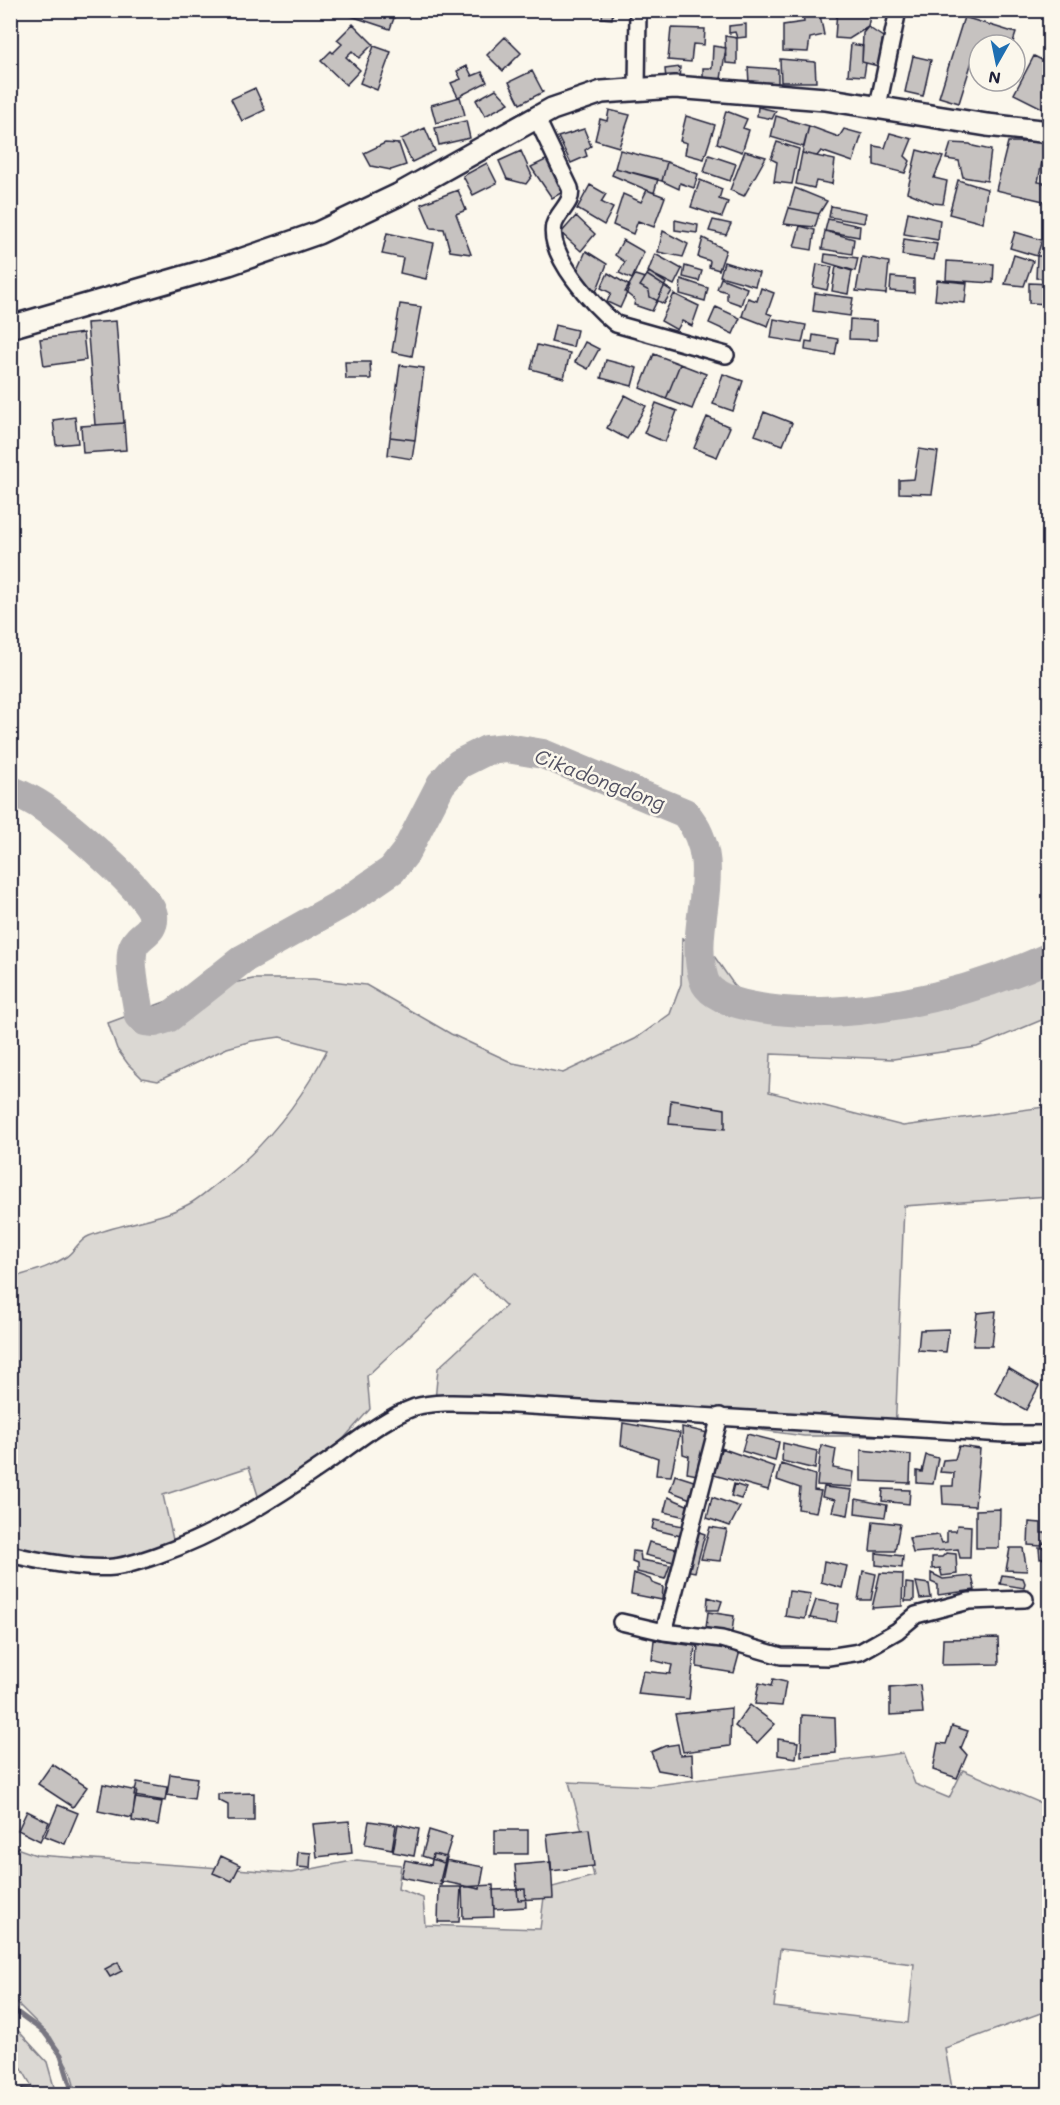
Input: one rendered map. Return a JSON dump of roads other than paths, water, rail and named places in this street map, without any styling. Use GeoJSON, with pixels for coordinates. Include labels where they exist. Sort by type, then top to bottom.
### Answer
{"type":"FeatureCollection","features":[{"type":"Feature","properties":{"kind":"street"},"geometry":{"type":"LineString","coordinates":[[637,90],[638,10]]}},
{"type":"Feature","properties":{"kind":"street"},"geometry":{"type":"LineString","coordinates":[[878,106],[898,10]]}},
{"type":"Feature","properties":{"kind":"street"},"geometry":{"type":"LineString","coordinates":[[10,327],[229,264],[318,233],[398,195],[552,109],[602,92],[675,87],[825,99],[987,125],[1050,132]]}},
{"type":"Feature","properties":{"kind":"street"},"geometry":{"type":"LineString","coordinates":[[537,119],[570,188],[570,199],[556,219],[554,234],[560,254],[583,292],[616,324],[726,355]]}},
{"type":"Feature","properties":{"kind":"street"},"geometry":{"type":"LineString","coordinates":[[10,1554],[102,1568],[125,1565],[183,1546],[272,1498],[374,1430],[418,1406],[433,1404],[497,1404],[1005,1434],[1050,1434]]}},
{"type":"Feature","properties":{"kind":"street"},"geometry":{"type":"LineString","coordinates":[[664,1632],[720,1416]]}},
{"type":"Feature","properties":{"kind":"street"},"geometry":{"type":"LineString","coordinates":[[621,1622],[664,1632],[722,1639],[781,1656],[828,1657],[860,1652],[897,1631],[916,1615],[942,1607],[969,1601],[1026,1599]]}},
{"type":"Feature","properties":{"kind":"waterway","name":"Cikadongdong"},"geometry":{"type":"LineString","coordinates":[[10,790],[39,804],[68,827],[123,875],[149,905],[153,921],[149,930],[135,943],[132,955],[132,972],[139,1016],[145,1021],[155,1022],[168,1018],[243,959],[347,901],[392,870],[406,852],[441,784],[459,764],[487,750],[507,748],[543,754],[685,813],[698,833],[704,853],[706,874],[700,937],[700,959],[704,980],[711,990],[730,1001],[786,1011],[824,1012],[903,1004],[980,984],[1050,957]]}},
{"type":"Feature","properties":{"kind":"waterway"},"geometry":{"type":"LineString","coordinates":[[10,2007],[44,2032],[61,2055],[73,2094]]}},
{"type":"Feature","properties":{"kind":"waterway"},"geometry":{"type":"LineString","coordinates":[[111,2094],[136,2092],[161,2094]]}}]}
